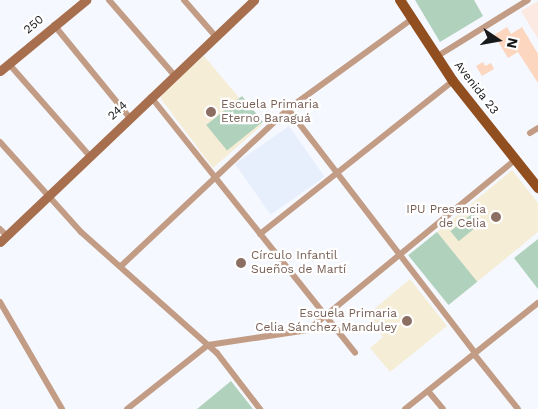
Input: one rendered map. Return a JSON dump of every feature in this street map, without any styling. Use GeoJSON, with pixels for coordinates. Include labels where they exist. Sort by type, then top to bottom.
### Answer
{"type":"FeatureCollection","features":[{"type":"Feature","properties":{"kind":"main road","name":"Avenida 23"},"geometry":{"type":"LineString","coordinates":[[400,0],[453,81],[538,188]]}},
{"type":"Feature","properties":{"kind":"street","name":"250"},"geometry":{"type":"LineString","coordinates":[[0,71],[86,0]]}},
{"type":"Feature","properties":{"kind":"street"},"geometry":{"type":"LineString","coordinates":[[109,0],[174,76]]}},
{"type":"Feature","properties":{"kind":"street"},"geometry":{"type":"LineString","coordinates":[[184,0],[216,37]]}},
{"type":"Feature","properties":{"kind":"street","name":"244"},"geometry":{"type":"LineString","coordinates":[[2,235],[152,98],[254,0]]}},
{"type":"Feature","properties":{"kind":"street"},"geometry":{"type":"LineString","coordinates":[[436,57],[528,0]]}},
{"type":"Feature","properties":{"kind":"street"},"geometry":{"type":"LineString","coordinates":[[122,266],[288,109],[412,19]]}},
{"type":"Feature","properties":{"kind":"street"},"geometry":{"type":"LineString","coordinates":[[54,25],[129,117]]}},
{"type":"Feature","properties":{"kind":"street"},"geometry":{"type":"LineString","coordinates":[[9,64],[89,155]]}},
{"type":"Feature","properties":{"kind":"street"},"geometry":{"type":"LineString","coordinates":[[260,234],[338,175],[453,81]]}},
{"type":"Feature","properties":{"kind":"street"},"geometry":{"type":"LineString","coordinates":[[152,98],[355,353]]}},
{"type":"Feature","properties":{"kind":"street"},"geometry":{"type":"LineString","coordinates":[[288,109],[518,409]]}},
{"type":"Feature","properties":{"kind":"street"},"geometry":{"type":"LineString","coordinates":[[530,134],[538,128]]}},
{"type":"Feature","properties":{"kind":"street"},"geometry":{"type":"LineString","coordinates":[[0,142],[46,196],[208,344],[260,409]]}},
{"type":"Feature","properties":{"kind":"street"},"geometry":{"type":"LineString","coordinates":[[127,409],[208,344],[299,332],[326,316],[516,159]]}},
{"type":"Feature","properties":{"kind":"street"},"geometry":{"type":"LineString","coordinates":[[0,302],[62,409]]}},
{"type":"Feature","properties":{"kind":"street"},"geometry":{"type":"LineString","coordinates":[[405,409],[537,306]]}},
{"type":"Feature","properties":{"kind":"street"},"geometry":{"type":"LineString","coordinates":[[428,391],[443,409]]}},
{"type":"Feature","properties":{"kind":"shaded area"},"geometry":{"type":"Polygon","coordinates":[[[538,1],[538,39],[521,11],[538,1]]]}},
{"type":"Feature","properties":{"kind":"shaded area","name":"Escuela Primaria Eterno Baraguá"},"geometry":{"type":"Polygon","coordinates":[[[204,56],[262,125],[213,168],[161,99],[161,94],[204,56]]]}},
{"type":"Feature","properties":{"kind":"shaded area"},"geometry":{"type":"Polygon","coordinates":[[[289,126],[325,177],[270,215],[235,164],[289,126]]]}},
{"type":"Feature","properties":{"kind":"shaded area","name":"IPU Presencia de Celia"},"geometry":{"type":"Polygon","coordinates":[[[512,170],[538,203],[538,232],[477,282],[437,232],[512,170]]]}},
{"type":"Feature","properties":{"kind":"shaded area","name":"Escuela Primaria Celia Sánchez Manduley"},"geometry":{"type":"Polygon","coordinates":[[[410,279],[447,326],[390,372],[370,348],[383,337],[366,316],[410,279]]]}},
{"type":"Feature","properties":{"kind":"green space"},"geometry":{"type":"Polygon","coordinates":[[[415,0],[474,0],[483,16],[440,42],[415,0]]]}},
{"type":"Feature","properties":{"kind":"green space"},"geometry":{"type":"Polygon","coordinates":[[[242,96],[263,122],[227,151],[206,125],[242,96]]]}},
{"type":"Feature","properties":{"kind":"green space"},"geometry":{"type":"Polygon","coordinates":[[[473,213],[481,223],[459,241],[450,231],[473,213]]]}},
{"type":"Feature","properties":{"kind":"green space"},"geometry":{"type":"Polygon","coordinates":[[[437,232],[477,282],[449,305],[408,255],[437,232]]]}},
{"type":"Feature","properties":{"kind":"green space"},"geometry":{"type":"Polygon","coordinates":[[[538,239],[538,289],[514,258],[538,239]]]}},
{"type":"Feature","properties":{"kind":"green space"},"geometry":{"type":"Polygon","coordinates":[[[231,381],[253,409],[197,409],[231,381]]]}},
{"type":"Feature","properties":{"kind":"building"},"geometry":{"type":"Polygon","coordinates":[[[507,27],[511,34],[522,27],[538,54],[538,83],[518,52],[508,58],[494,35],[507,27]]]}},
{"type":"Feature","properties":{"kind":"building"},"geometry":{"type":"Polygon","coordinates":[[[483,62],[485,66],[491,63],[494,69],[482,76],[476,66],[483,62]]]}},
{"type":"Feature","properties":{"kind":"place","name":"Escuela Primaria Eterno Baraguá"},"geometry":{"type":"Point","coordinates":[211,112]}},
{"type":"Feature","properties":{"kind":"place","name":"IPU Presencia de Celia"},"geometry":{"type":"Point","coordinates":[496,217]}},
{"type":"Feature","properties":{"kind":"place","name":"Círculo Infantil Sueños de Martí"},"geometry":{"type":"Point","coordinates":[241,263]}},
{"type":"Feature","properties":{"kind":"place","name":"Escuela Primaria Celia Sánchez Manduley"},"geometry":{"type":"Point","coordinates":[407,321]}}]}
